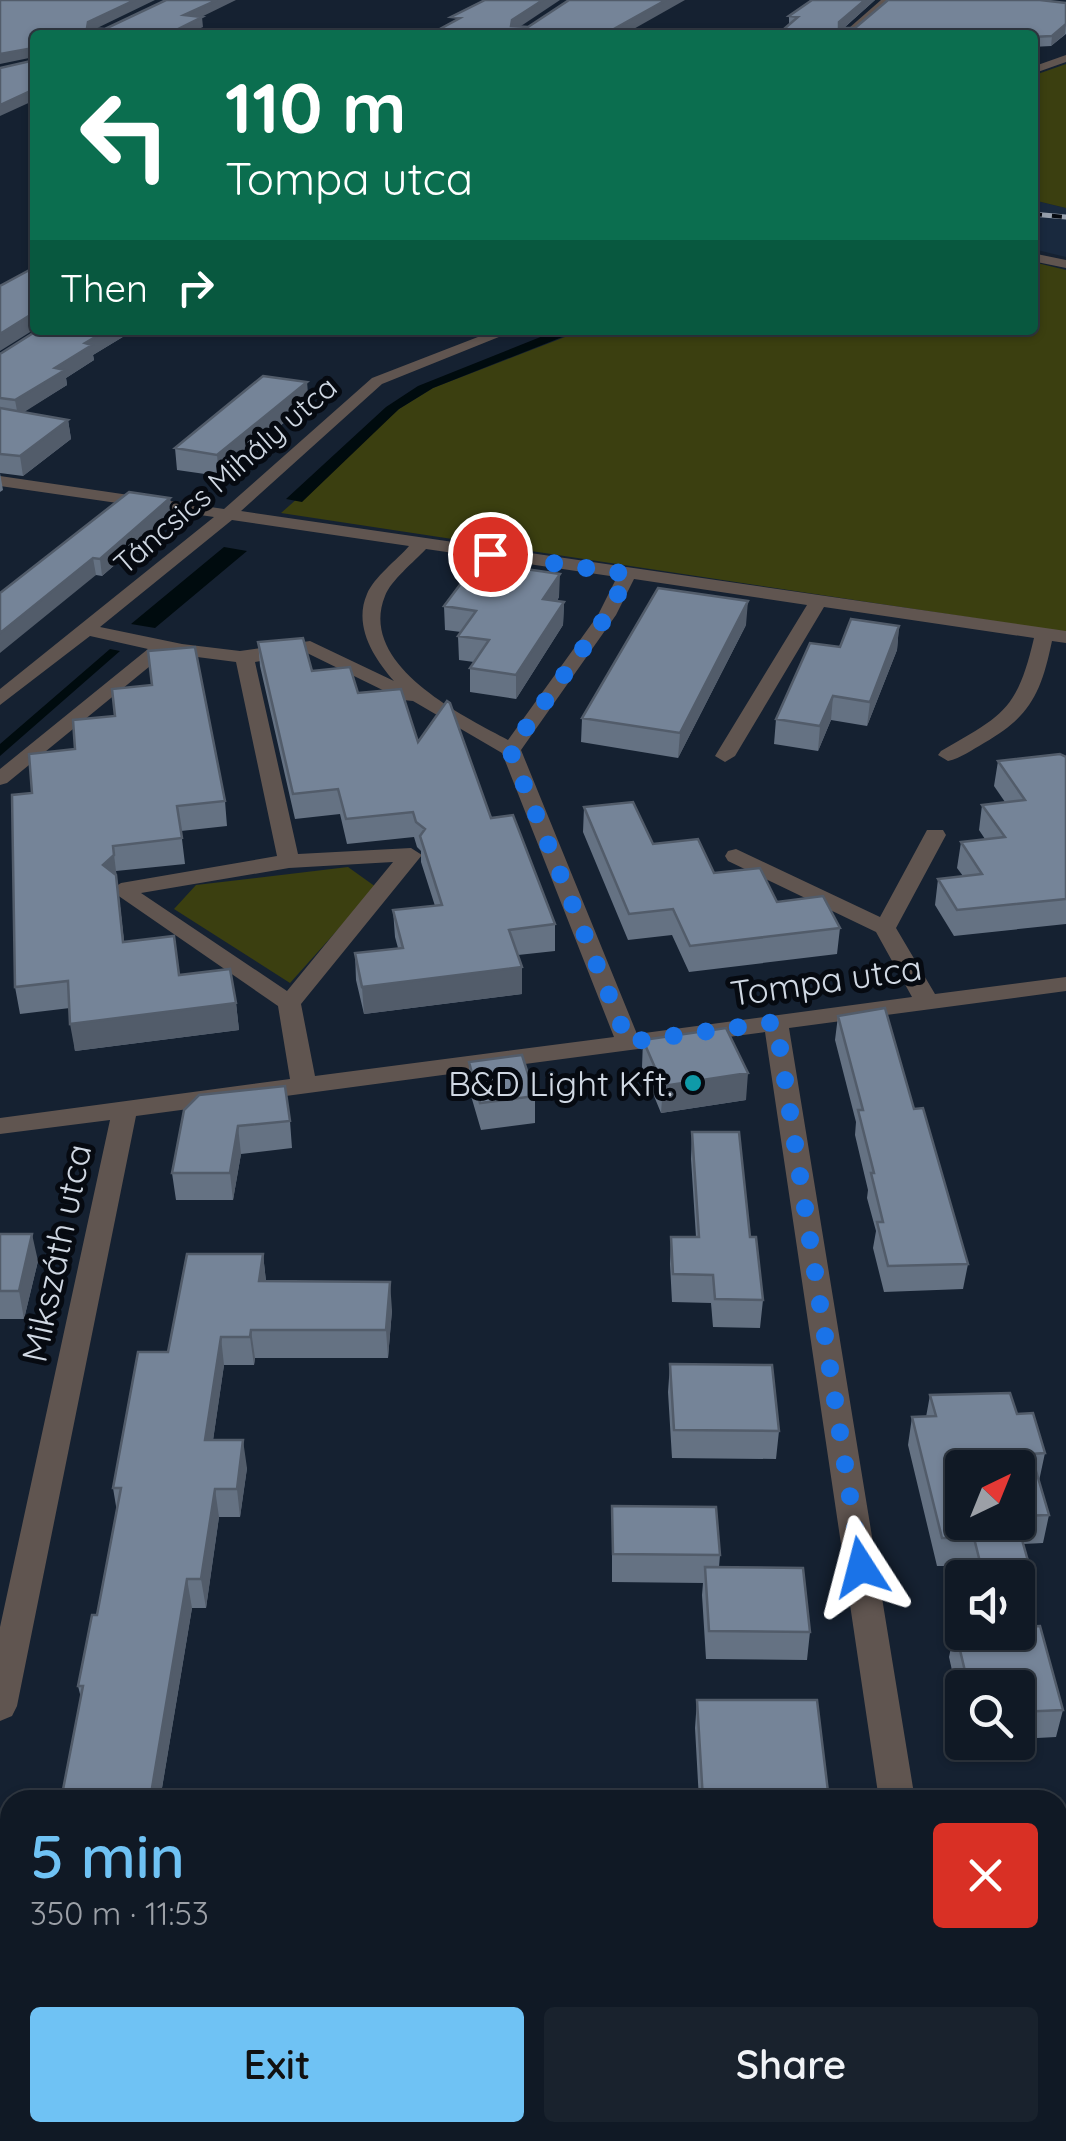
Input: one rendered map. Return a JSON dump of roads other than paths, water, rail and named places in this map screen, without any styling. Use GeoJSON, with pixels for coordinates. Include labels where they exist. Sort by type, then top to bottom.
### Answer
{"type":"FeatureCollection","features":[{"type":"Feature","properties":{"kind":"street"},"geometry":{"type":"LineString","coordinates":[[852,30],[887,0]]}},
{"type":"Feature","properties":{"kind":"street"},"geometry":{"type":"LineString","coordinates":[[1038,69],[1066,58]]}},
{"type":"Feature","properties":{"kind":"street"},"geometry":{"type":"LineString","coordinates":[[1038,257],[1066,264]]}},
{"type":"Feature","properties":{"kind":"street","name":"Táncsics Mihály utca"},"geometry":{"type":"LineString","coordinates":[[0,699],[226,516],[377,381],[495,335]]}},
{"type":"Feature","properties":{"kind":"street"},"geometry":{"type":"LineString","coordinates":[[0,481],[1066,637]]}},
{"type":"Feature","properties":{"kind":"street"},"geometry":{"type":"LineString","coordinates":[[421,544],[376,594],[372,620],[381,650],[424,703]]}},
{"type":"Feature","properties":{"kind":"street"},"geometry":{"type":"LineString","coordinates":[[510,750],[608,614],[628,574]]}},
{"type":"Feature","properties":{"kind":"street"},"geometry":{"type":"LineString","coordinates":[[724,756],[818,601]]}},
{"type":"Feature","properties":{"kind":"street"},"geometry":{"type":"LineString","coordinates":[[85,629],[162,646],[244,657],[294,646],[310,647],[510,750],[628,1042]]}},
{"type":"Feature","properties":{"kind":"street"},"geometry":{"type":"LineString","coordinates":[[948,755],[1022,708],[1034,685],[1044,634]]}},
{"type":"Feature","properties":{"kind":"street"},"geometry":{"type":"LineString","coordinates":[[0,780],[162,646]]}},
{"type":"Feature","properties":{"kind":"street"},"geometry":{"type":"LineString","coordinates":[[342,662],[381,650]]}},
{"type":"Feature","properties":{"kind":"street"},"geometry":{"type":"LineString","coordinates":[[244,657],[289,860]]}},
{"type":"Feature","properties":{"kind":"street"},"geometry":{"type":"LineString","coordinates":[[885,928],[935,835]]}},
{"type":"Feature","properties":{"kind":"street"},"geometry":{"type":"LineString","coordinates":[[288,1002],[410,856],[289,860],[121,890],[288,1002],[304,1085]]}},
{"type":"Feature","properties":{"kind":"street"},"geometry":{"type":"LineString","coordinates":[[736,856],[885,928],[928,1002]]}},
{"type":"Feature","properties":{"kind":"street","name":"Tompa utca"},"geometry":{"type":"LineString","coordinates":[[0,1126],[1066,984]]}},
{"type":"Feature","properties":{"kind":"street"},"geometry":{"type":"LineString","coordinates":[[776,1022],[895,1790]]}},
{"type":"Feature","properties":{"kind":"street","name":"Mikszáth utca"},"geometry":{"type":"LineString","coordinates":[[0,1706],[125,1109]]}},
{"type":"Feature","properties":{"kind":"railway"},"geometry":{"type":"LineString","coordinates":[[1038,215],[1066,217]]}},
{"type":"Feature","properties":{"kind":"place","name":"B&D Light Kft."},"geometry":{"type":"Point","coordinates":[693,1083]}}]}
